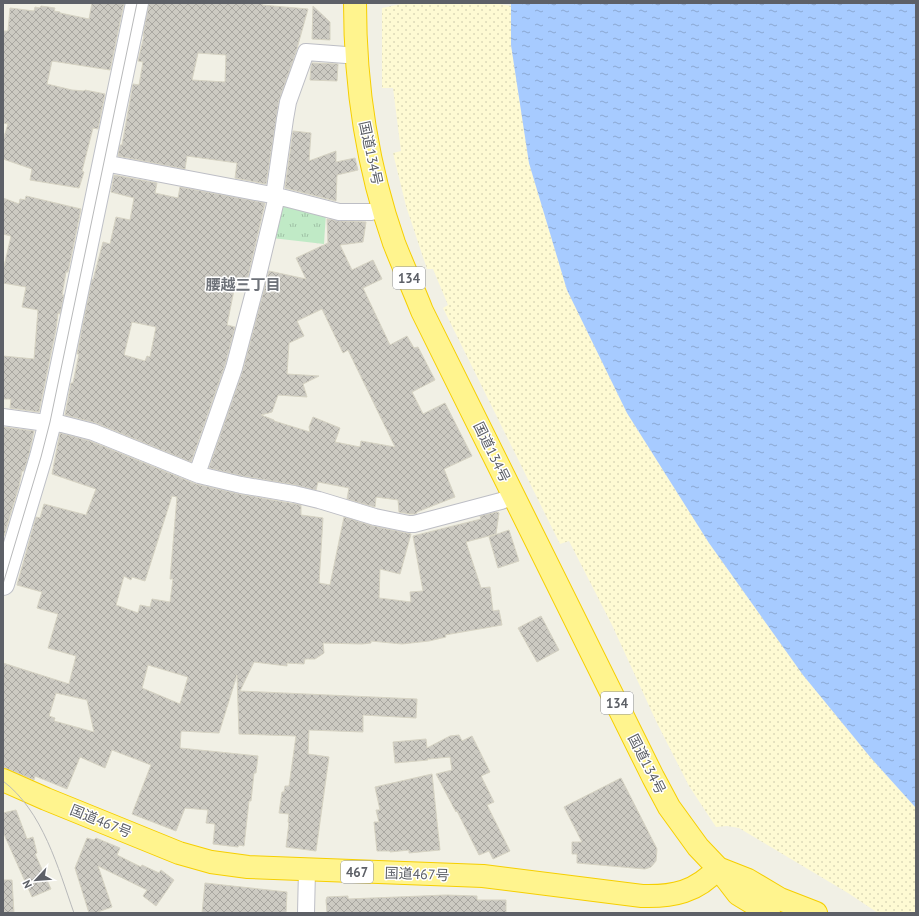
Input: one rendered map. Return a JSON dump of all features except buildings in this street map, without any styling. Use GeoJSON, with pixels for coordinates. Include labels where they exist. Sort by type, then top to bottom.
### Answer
{"type":"FeatureCollection","features":[{"type":"Feature","properties":{"kind":"highway","name":"国道134号"},"geometry":{"type":"LineString","coordinates":[[351,5],[359,90],[366,137],[373,170],[394,243],[422,311],[669,807],[698,847],[718,868],[738,894],[769,913]]}},
{"type":"Feature","properties":{"kind":"highway","name":"国道467号"},"geometry":{"type":"LineString","coordinates":[[3,780],[179,853],[211,862],[248,867],[483,876],[642,896],[661,896],[680,893],[698,886],[712,876],[718,868]]}},
{"type":"Feature","properties":{"kind":"highway","name":"国道134号"},"geometry":{"type":"LineString","coordinates":[[718,868],[748,880],[780,899],[816,913]]}},
{"type":"Feature","properties":{"kind":"street"},"geometry":{"type":"LineString","coordinates":[[3,584],[32,489],[50,422],[137,3]]}},
{"type":"Feature","properties":{"kind":"street"},"geometry":{"type":"LineString","coordinates":[[197,474],[234,368],[255,288],[276,196],[288,102],[306,52],[346,55],[356,53]]}},
{"type":"Feature","properties":{"kind":"street"},"geometry":{"type":"LineString","coordinates":[[104,163],[276,196],[339,212],[371,212],[384,209]]}},
{"type":"Feature","properties":{"kind":"street"},"geometry":{"type":"LineString","coordinates":[[3,417],[50,422],[93,432],[197,474],[241,485],[294,494],[375,517],[414,524],[501,501],[514,496]]}},
{"type":"Feature","properties":{"kind":"street"},"geometry":{"type":"LineString","coordinates":[[306,913],[307,870]]}},
{"type":"Feature","properties":{"kind":"sand"},"geometry":{"type":"Polygon","coordinates":[[[406,3],[493,3],[511,6],[511,45],[529,163],[567,290],[627,413],[709,543],[803,675],[871,758],[916,808],[916,913],[878,913],[848,893],[739,828],[727,826],[716,827],[689,786],[656,721],[612,625],[569,541],[560,544],[443,308],[448,305],[433,269],[427,269],[406,206],[393,153],[401,151],[393,88],[382,88],[382,8],[406,3]]]}},
{"type":"Feature","properties":{"kind":"green space"},"geometry":{"type":"Polygon","coordinates":[[[279,205],[326,213],[324,244],[272,238],[279,205]]]}},
{"type":"Feature","properties":{"kind":"water"},"geometry":{"type":"Polygon","coordinates":[[[511,3],[916,3],[916,808],[871,758],[803,675],[709,543],[627,413],[567,290],[529,163],[511,45],[511,3]]]}},
{"type":"Feature","properties":{"kind":"tram line"},"geometry":{"type":"LineString","coordinates":[[3,584],[50,422],[137,3]]}},
{"type":"Feature","properties":{"kind":"tram line"},"geometry":{"type":"LineString","coordinates":[[3,781],[17,793],[39,824],[48,841],[74,913]]}},
{"type":"Feature","properties":{"kind":"district","name":"腰越三丁目"},"geometry":{"type":"Point","coordinates":[243,285]}}]}
